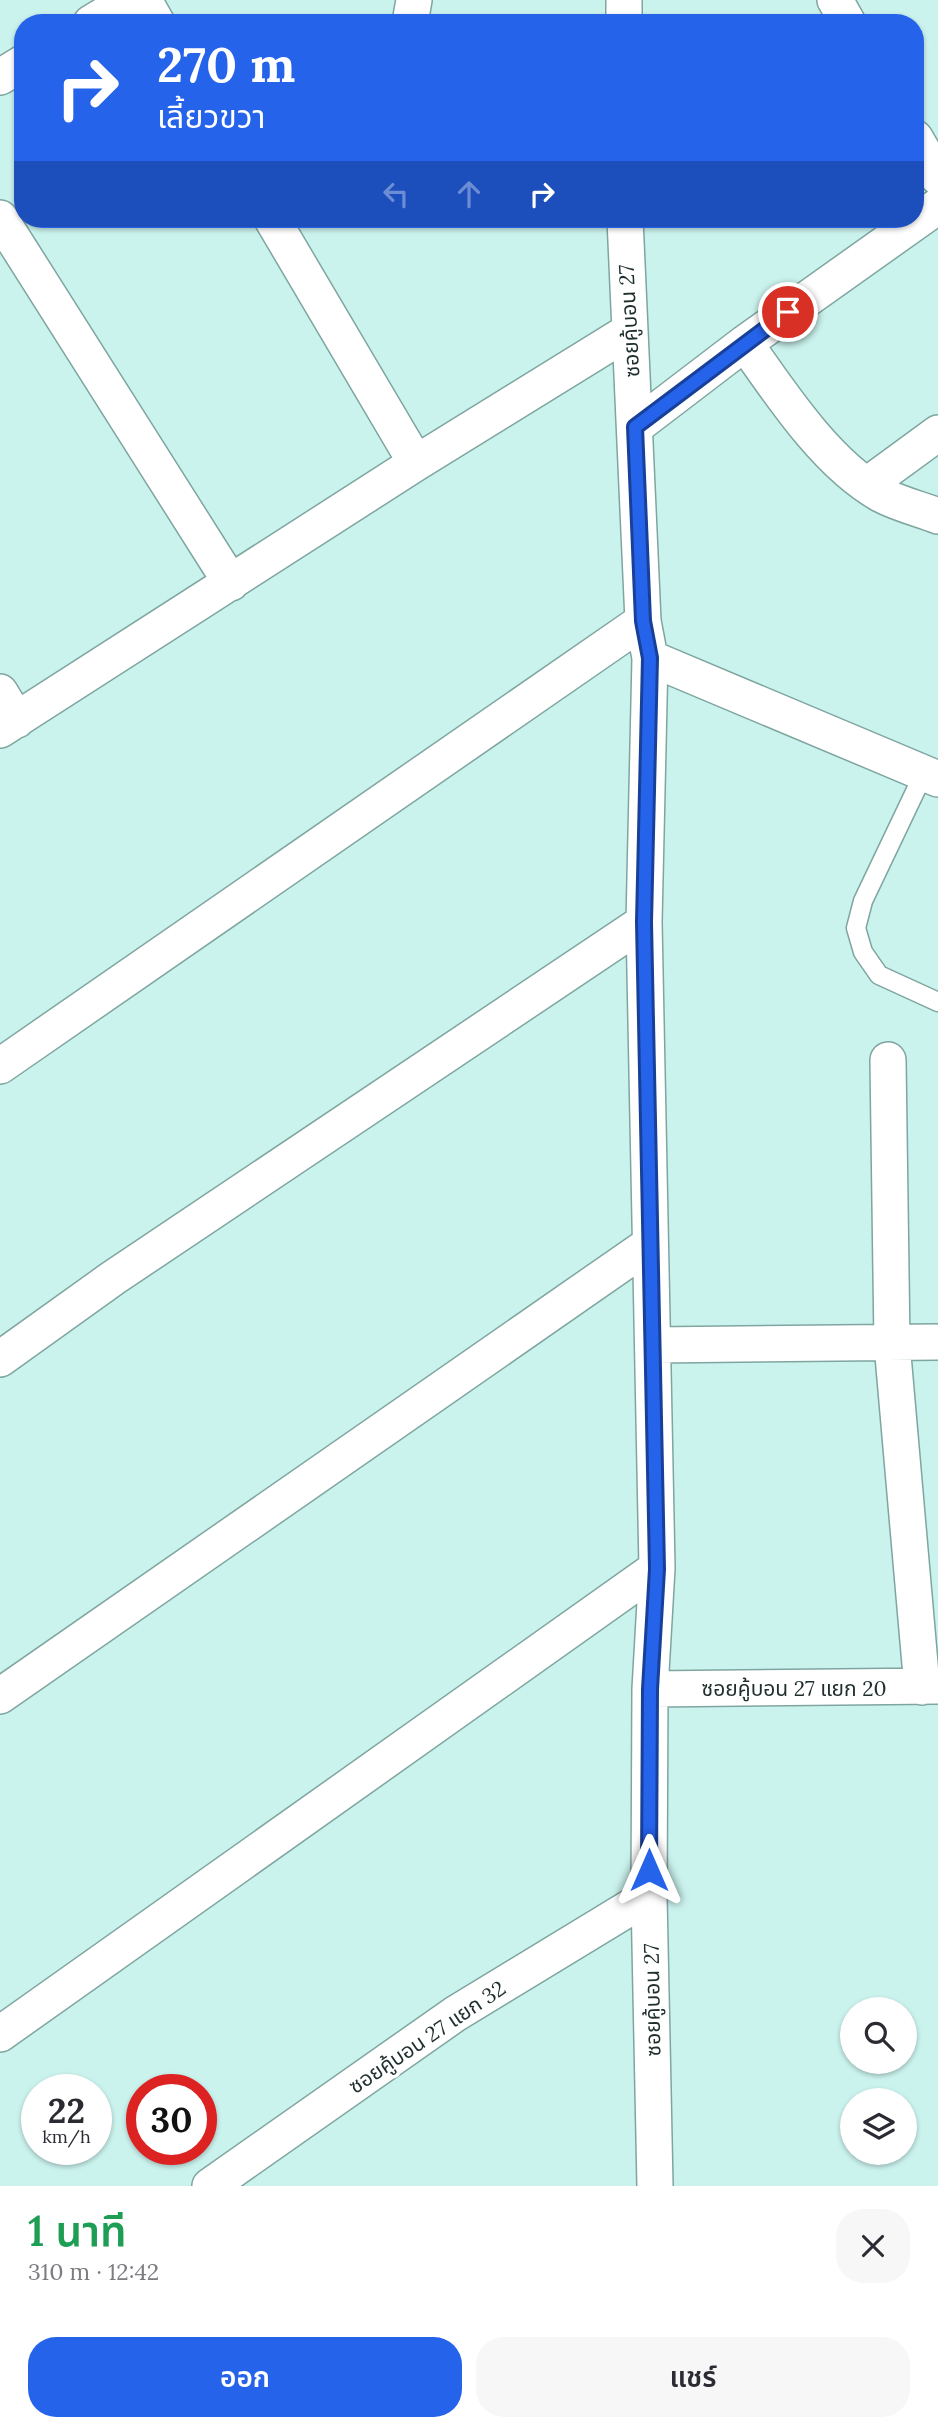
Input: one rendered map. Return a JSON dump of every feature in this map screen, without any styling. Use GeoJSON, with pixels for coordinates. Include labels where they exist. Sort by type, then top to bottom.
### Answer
{"type":"FeatureCollection","features":[{"type":"Feature","properties":{"kind":"street"},"geometry":{"type":"LineString","coordinates":[[106,14],[129,0]]}},
{"type":"Feature","properties":{"kind":"street"},"geometry":{"type":"LineString","coordinates":[[924,153],[938,177]]}},
{"type":"Feature","properties":{"kind":"street"},"geometry":{"type":"LineString","coordinates":[[0,218],[231,583]]}},
{"type":"Feature","properties":{"kind":"street"},"geometry":{"type":"LineString","coordinates":[[277,228],[416,463]]}},
{"type":"Feature","properties":{"kind":"street","name":"ซอยคู้บอน 27"},"geometry":{"type":"LineString","coordinates":[[625,228],[643,621],[650,658],[644,922],[657,1569],[650,1689],[649,1896],[655,2186]]}},
{"type":"Feature","properties":{"kind":"street"},"geometry":{"type":"LineString","coordinates":[[635,427],[745,343],[907,228]]}},
{"type":"Feature","properties":{"kind":"street"},"geometry":{"type":"LineString","coordinates":[[6,714],[231,583],[416,463],[628,332]]}},
{"type":"Feature","properties":{"kind":"street"},"geometry":{"type":"LineString","coordinates":[[745,343],[788,405],[839,460],[883,496],[938,516]]}},
{"type":"Feature","properties":{"kind":"street"},"geometry":{"type":"LineString","coordinates":[[867,485],[938,433]]}},
{"type":"Feature","properties":{"kind":"street"},"geometry":{"type":"LineString","coordinates":[[0,1066],[643,621]]}},
{"type":"Feature","properties":{"kind":"street"},"geometry":{"type":"LineString","coordinates":[[650,658],[931,776]]}},
{"type":"Feature","properties":{"kind":"street"},"geometry":{"type":"LineString","coordinates":[[0,1359],[113,1278],[644,922]]}},
{"type":"Feature","properties":{"kind":"street"},"geometry":{"type":"LineString","coordinates":[[888,1060],[892,1345],[930,1686]]}},
{"type":"Feature","properties":{"kind":"street"},"geometry":{"type":"LineString","coordinates":[[0,1696],[650,1244]]}},
{"type":"Feature","properties":{"kind":"street"},"geometry":{"type":"LineString","coordinates":[[653,1345],[892,1345],[938,1342]]}},
{"type":"Feature","properties":{"kind":"street"},"geometry":{"type":"LineString","coordinates":[[0,2034],[657,1569]]}},
{"type":"Feature","properties":{"kind":"street","name":"ซอยคู้บอน 27 แยก 20"},"geometry":{"type":"LineString","coordinates":[[650,1689],[930,1686]]}},
{"type":"Feature","properties":{"kind":"street","name":"ซอยคู้บอน 27 แยก 32"},"geometry":{"type":"LineString","coordinates":[[210,2186],[455,2014],[649,1896]]}},
{"type":"Feature","properties":{"kind":"lane"},"geometry":{"type":"LineString","coordinates":[[931,776],[863,901],[856,928],[863,952],[880,975],[938,1002]]}},
{"type":"Feature","properties":{"kind":"route"},"geometry":{"type":"LineString","coordinates":[[649,1870],[650,1689],[657,1569],[644,922],[650,658],[643,621],[635,427],[788,312]]}}]}
